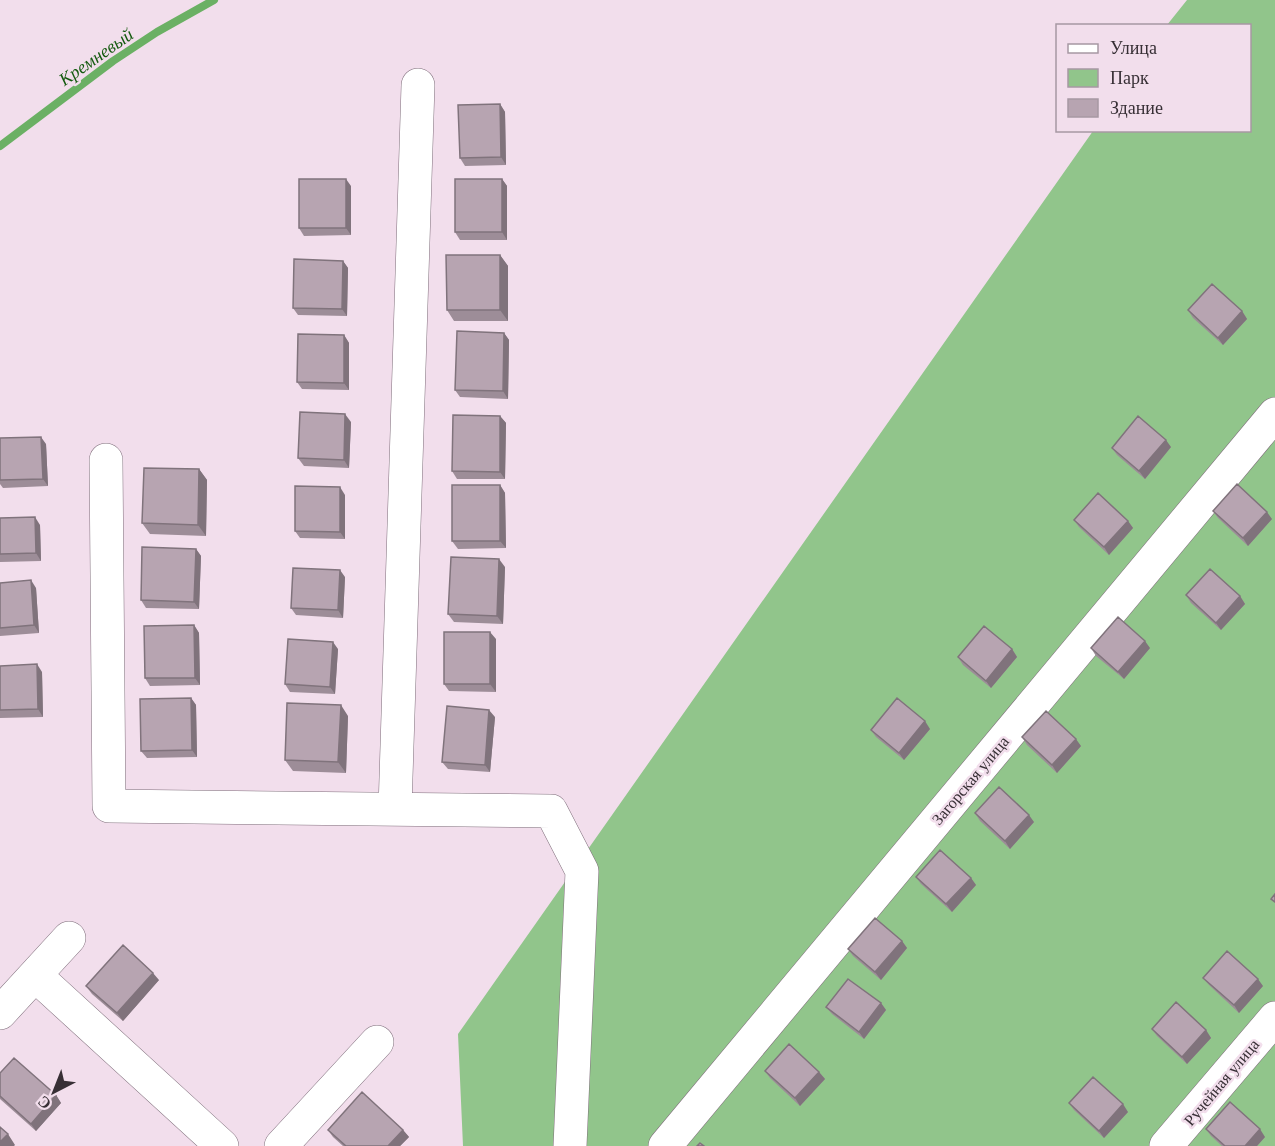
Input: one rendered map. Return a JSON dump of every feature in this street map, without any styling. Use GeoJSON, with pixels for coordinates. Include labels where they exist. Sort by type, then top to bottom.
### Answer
{"type":"FeatureCollection","features":[{"type":"Feature","properties":{"kind":"street"},"geometry":{"type":"LineString","coordinates":[[395,809],[418,85]]}},
{"type":"Feature","properties":{"kind":"street","name":"Загорская улица"},"geometry":{"type":"LineString","coordinates":[[665,1146],[1275,414]]}},
{"type":"Feature","properties":{"kind":"street"},"geometry":{"type":"LineString","coordinates":[[106,460],[109,806],[551,811],[582,871],[570,1146]]}},
{"type":"Feature","properties":{"kind":"street"},"geometry":{"type":"LineString","coordinates":[[0,1013],[69,938]]}},
{"type":"Feature","properties":{"kind":"street"},"geometry":{"type":"LineString","coordinates":[[35,975],[222,1146]]}},
{"type":"Feature","properties":{"kind":"street","name":"Ручейная улица"},"geometry":{"type":"LineString","coordinates":[[1166,1146],[1275,1018]]}},
{"type":"Feature","properties":{"kind":"street"},"geometry":{"type":"LineString","coordinates":[[280,1146],[377,1042]]}},
{"type":"Feature","properties":{"kind":"green space"},"geometry":{"type":"Polygon","coordinates":[[[1187,0],[1275,0],[1275,1146],[463,1146],[458,1034],[1092,132],[1251,132],[1251,24],[1168,24],[1187,0]]]}},
{"type":"Feature","properties":{"kind":"building"},"geometry":{"type":"Polygon","coordinates":[[[500,104],[501,157],[460,158],[458,105],[500,104]]]}},
{"type":"Feature","properties":{"kind":"building"},"geometry":{"type":"Polygon","coordinates":[[[299,179],[346,179],[346,228],[299,228],[299,179]]]}},
{"type":"Feature","properties":{"kind":"building"},"geometry":{"type":"Polygon","coordinates":[[[455,179],[502,179],[502,232],[455,232],[455,179]]]}},
{"type":"Feature","properties":{"kind":"building"},"geometry":{"type":"Polygon","coordinates":[[[446,255],[500,255],[500,310],[447,310],[446,255]]]}},
{"type":"Feature","properties":{"kind":"building"},"geometry":{"type":"Polygon","coordinates":[[[294,259],[343,261],[342,309],[293,308],[294,259]]]}},
{"type":"Feature","properties":{"kind":"building"},"geometry":{"type":"Polygon","coordinates":[[[1212,284],[1242,311],[1218,338],[1188,310],[1212,284]]]}},
{"type":"Feature","properties":{"kind":"building"},"geometry":{"type":"Polygon","coordinates":[[[457,331],[504,333],[503,391],[455,390],[457,331]]]}},
{"type":"Feature","properties":{"kind":"building"},"geometry":{"type":"Polygon","coordinates":[[[298,334],[344,335],[344,383],[297,382],[298,334]]]}},
{"type":"Feature","properties":{"kind":"building"},"geometry":{"type":"Polygon","coordinates":[[[300,412],[345,414],[344,460],[298,458],[300,412]]]}},
{"type":"Feature","properties":{"kind":"building"},"geometry":{"type":"Polygon","coordinates":[[[453,415],[500,416],[500,472],[452,471],[453,415]]]}},
{"type":"Feature","properties":{"kind":"building"},"geometry":{"type":"Polygon","coordinates":[[[1138,416],[1166,440],[1139,471],[1112,448],[1138,416]]]}},
{"type":"Feature","properties":{"kind":"building"},"geometry":{"type":"Polygon","coordinates":[[[41,437],[43,479],[0,480],[0,438],[41,437]]]}},
{"type":"Feature","properties":{"kind":"building"},"geometry":{"type":"Polygon","coordinates":[[[144,468],[199,469],[198,525],[142,523],[144,468]]]}},
{"type":"Feature","properties":{"kind":"building"},"geometry":{"type":"Polygon","coordinates":[[[1237,484],[1267,512],[1243,538],[1213,511],[1237,484]]]}},
{"type":"Feature","properties":{"kind":"building"},"geometry":{"type":"Polygon","coordinates":[[[452,485],[500,485],[500,541],[452,541],[452,485]]]}},
{"type":"Feature","properties":{"kind":"building"},"geometry":{"type":"Polygon","coordinates":[[[295,486],[340,487],[340,532],[295,531],[295,486]]]}},
{"type":"Feature","properties":{"kind":"building"},"geometry":{"type":"Polygon","coordinates":[[[1098,493],[1128,521],[1104,547],[1074,520],[1098,493]]]}},
{"type":"Feature","properties":{"kind":"building"},"geometry":{"type":"Polygon","coordinates":[[[35,517],[36,553],[0,554],[0,518],[35,517]]]}},
{"type":"Feature","properties":{"kind":"building"},"geometry":{"type":"Polygon","coordinates":[[[142,547],[196,549],[194,602],[141,600],[142,547]]]}},
{"type":"Feature","properties":{"kind":"building"},"geometry":{"type":"Polygon","coordinates":[[[451,557],[499,559],[497,616],[448,614],[451,557]]]}},
{"type":"Feature","properties":{"kind":"building"},"geometry":{"type":"Polygon","coordinates":[[[293,568],[340,570],[338,610],[291,608],[293,568]]]}},
{"type":"Feature","properties":{"kind":"building"},"geometry":{"type":"Polygon","coordinates":[[[1210,569],[1240,596],[1216,623],[1186,595],[1210,569]]]}},
{"type":"Feature","properties":{"kind":"building"},"geometry":{"type":"Polygon","coordinates":[[[31,580],[34,625],[0,628],[0,583],[31,580]]]}},
{"type":"Feature","properties":{"kind":"building"},"geometry":{"type":"Polygon","coordinates":[[[1118,617],[1145,641],[1118,672],[1091,648],[1118,617]]]}},
{"type":"Feature","properties":{"kind":"building"},"geometry":{"type":"Polygon","coordinates":[[[194,625],[195,678],[145,678],[144,626],[194,625]]]}},
{"type":"Feature","properties":{"kind":"building"},"geometry":{"type":"Polygon","coordinates":[[[984,626],[1012,649],[986,681],[958,657],[984,626]]]}},
{"type":"Feature","properties":{"kind":"building"},"geometry":{"type":"Polygon","coordinates":[[[444,632],[490,632],[490,684],[444,684],[444,632]]]}},
{"type":"Feature","properties":{"kind":"building"},"geometry":{"type":"Polygon","coordinates":[[[288,639],[333,642],[330,687],[285,684],[288,639]]]}},
{"type":"Feature","properties":{"kind":"building"},"geometry":{"type":"Polygon","coordinates":[[[37,664],[38,709],[0,710],[0,666],[37,664]]]}},
{"type":"Feature","properties":{"kind":"building"},"geometry":{"type":"Polygon","coordinates":[[[191,698],[192,750],[141,751],[140,699],[191,698]]]}},
{"type":"Feature","properties":{"kind":"building"},"geometry":{"type":"Polygon","coordinates":[[[897,698],[925,721],[899,753],[871,730],[897,698]]]}},
{"type":"Feature","properties":{"kind":"building"},"geometry":{"type":"Polygon","coordinates":[[[287,703],[341,705],[338,762],[285,760],[287,703]]]}},
{"type":"Feature","properties":{"kind":"building"},"geometry":{"type":"Polygon","coordinates":[[[447,706],[489,710],[485,765],[442,762],[447,706]]]}},
{"type":"Feature","properties":{"kind":"building"},"geometry":{"type":"Polygon","coordinates":[[[1046,711],[1076,739],[1052,765],[1022,737],[1046,711]]]}},
{"type":"Feature","properties":{"kind":"building"},"geometry":{"type":"Polygon","coordinates":[[[999,787],[1029,815],[1005,841],[975,813],[999,787]]]}},
{"type":"Feature","properties":{"kind":"building"},"geometry":{"type":"Polygon","coordinates":[[[940,850],[971,878],[946,904],[916,877],[940,850]]]}},
{"type":"Feature","properties":{"kind":"building"},"geometry":{"type":"Polygon","coordinates":[[[875,918],[902,941],[875,972],[848,949],[875,918]]]}},
{"type":"Feature","properties":{"kind":"building"},"geometry":{"type":"Polygon","coordinates":[[[123,945],[153,973],[117,1013],[86,986],[123,945]]]}},
{"type":"Feature","properties":{"kind":"building"},"geometry":{"type":"Polygon","coordinates":[[[1227,951],[1258,979],[1234,1005],[1203,978],[1227,951]]]}},
{"type":"Feature","properties":{"kind":"building"},"geometry":{"type":"Polygon","coordinates":[[[848,979],[881,1003],[859,1032],[826,1007],[848,979]]]}},
{"type":"Feature","properties":{"kind":"building"},"geometry":{"type":"Polygon","coordinates":[[[1176,1002],[1206,1030],[1182,1057],[1152,1029],[1176,1002]]]}},
{"type":"Feature","properties":{"kind":"building"},"geometry":{"type":"Polygon","coordinates":[[[789,1044],[819,1072],[795,1098],[765,1071],[789,1044]]]}},
{"type":"Feature","properties":{"kind":"building"},"geometry":{"type":"Polygon","coordinates":[[[14,1058],[56,1095],[31,1124],[0,1096],[0,1073],[14,1058]]]}},
{"type":"Feature","properties":{"kind":"building"},"geometry":{"type":"Polygon","coordinates":[[[1093,1077],[1123,1104],[1099,1131],[1069,1103],[1093,1077]]]}},
{"type":"Feature","properties":{"kind":"building"},"geometry":{"type":"Polygon","coordinates":[[[362,1092],[403,1130],[388,1146],[346,1146],[328,1130],[362,1092]]]}},
{"type":"Feature","properties":{"kind":"building"},"geometry":{"type":"Polygon","coordinates":[[[1230,1102],[1260,1129],[1245,1146],[1225,1146],[1206,1129],[1230,1102]]]}},
{"type":"Feature","properties":{"kind":"building"},"geometry":{"type":"Polygon","coordinates":[[[0,1127],[8,1134],[0,1142],[0,1127]]]}},
{"type":"Feature","properties":{"kind":"waterway","name":"Кремневый"},"geometry":{"type":"LineString","coordinates":[[0,146],[113,61],[157,32],[214,0]]}}]}
